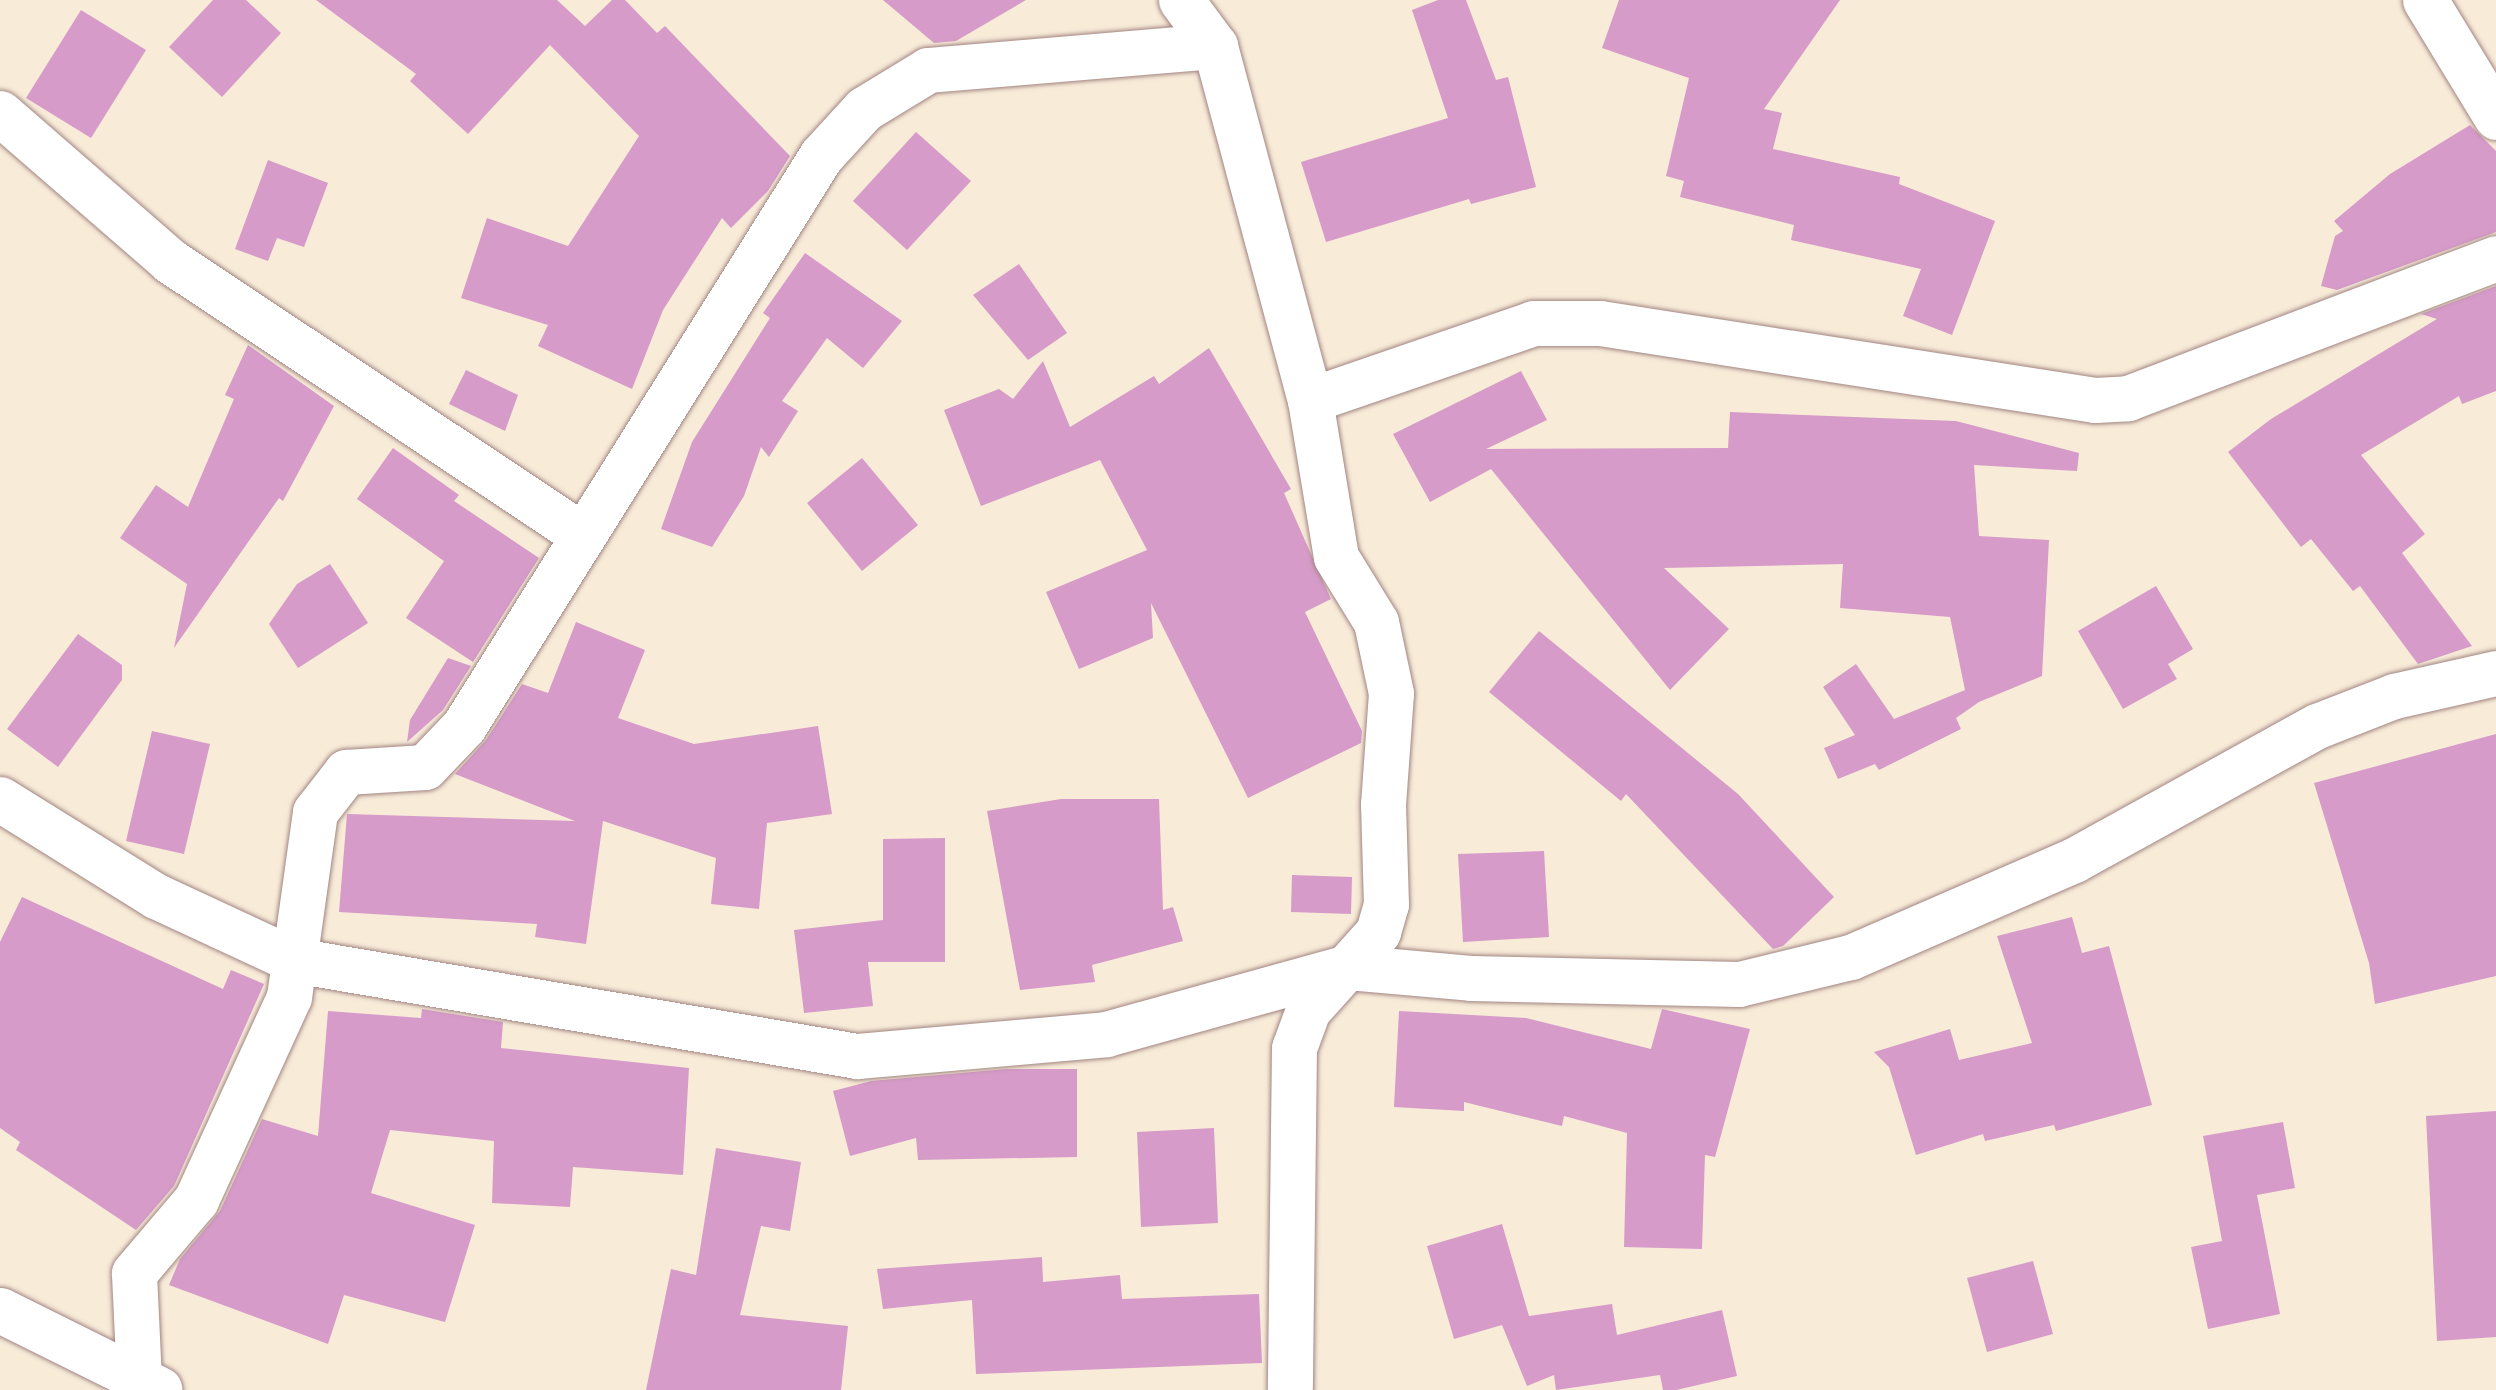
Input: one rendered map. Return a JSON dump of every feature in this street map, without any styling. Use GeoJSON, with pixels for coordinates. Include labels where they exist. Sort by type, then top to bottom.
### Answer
{"type":"FeatureCollection","features":[{"type":"Feature","properties":{"kind":"street"},"geometry":{"type":"LineString","coordinates":[[1180,0],[1215,46],[1310,400],[1336,557],[1376,622],[1391,692],[1383,804],[1386,904],[1378,932],[1308,1010],[1294,1048],[1290,1390]]}},
{"type":"Feature","properties":{"kind":"street"},"geometry":{"type":"LineString","coordinates":[[2425,0],[2496,117]]}},
{"type":"Feature","properties":{"kind":"street"},"geometry":{"type":"LineString","coordinates":[[151,1385],[134,1273],[196,1200],[288,997],[315,812],[346,772],[425,768],[464,726],[820,156],[864,109],[928,70],[1215,46]]}},
{"type":"Feature","properties":{"kind":"street"},"geometry":{"type":"LineString","coordinates":[[0,113],[170,260],[583,536]]}},
{"type":"Feature","properties":{"kind":"street"},"geometry":{"type":"LineString","coordinates":[[1310,400],[1533,323],[1600,322],[2095,400],[2128,398],[2496,258]]}},
{"type":"Feature","properties":{"kind":"street"},"geometry":{"type":"LineString","coordinates":[[0,799],[156,896],[294,960],[856,1056],[1106,1034],[1348,967],[1739,984],[1851,957],[2074,860],[2317,726],[2394,696],[2496,674]]}},
{"type":"Feature","properties":{"kind":"street"},"geometry":{"type":"LineString","coordinates":[[0,1310],[151,1385]]}},
{"type":"Feature","properties":{"kind":"building"},"geometry":{"type":"Polygon","coordinates":[[[213,0],[246,0],[281,33],[222,97],[169,47],[213,0]]]}},
{"type":"Feature","properties":{"kind":"building"},"geometry":{"type":"Polygon","coordinates":[[[316,0],[557,0],[585,26],[612,0],[625,0],[657,33],[665,26],[790,156],[768,191],[731,228],[722,218],[663,310],[632,389],[538,346],[548,325],[461,298],[487,218],[568,246],[639,136],[550,45],[468,134],[410,81],[416,74],[316,0]]]}},
{"type":"Feature","properties":{"kind":"building"},"geometry":{"type":"Polygon","coordinates":[[[883,0],[1026,0],[956,41],[934,43],[883,0]]]}},
{"type":"Feature","properties":{"kind":"building"},"geometry":{"type":"Polygon","coordinates":[[[1438,0],[1466,0],[1496,80],[1508,77],[1536,187],[1471,204],[1469,199],[1326,242],[1301,162],[1448,118],[1412,10],[1438,0]]]}},
{"type":"Feature","properties":{"kind":"building"},"geometry":{"type":"Polygon","coordinates":[[[1619,0],[1840,0],[1764,109],[1782,113],[1773,149],[1900,177],[1899,184],[1995,221],[1952,335],[1903,316],[1921,269],[1791,240],[1794,225],[1680,197],[1684,181],[1666,176],[1689,78],[1602,48],[1619,0]]]}},
{"type":"Feature","properties":{"kind":"building"},"geometry":{"type":"Polygon","coordinates":[[[81,10],[146,50],[91,138],[26,98],[81,10]]]}},
{"type":"Feature","properties":{"kind":"building"},"geometry":{"type":"Polygon","coordinates":[[[2470,125],[2496,151],[2496,232],[2337,290],[2321,286],[2335,236],[2343,231],[2334,221],[2390,174],[2470,125]]]}},
{"type":"Feature","properties":{"kind":"building"},"geometry":{"type":"Polygon","coordinates":[[[916,132],[971,181],[907,250],[853,201],[916,132]]]}},
{"type":"Feature","properties":{"kind":"building"},"geometry":{"type":"Polygon","coordinates":[[[268,160],[328,183],[304,247],[277,238],[268,261],[235,249],[268,160]]]}},
{"type":"Feature","properties":{"kind":"building"},"geometry":{"type":"Polygon","coordinates":[[[805,253],[902,321],[863,368],[827,338],[782,401],[798,411],[769,457],[761,447],[744,496],[712,547],[661,529],[692,442],[770,318],[763,313],[805,253]]]}},
{"type":"Feature","properties":{"kind":"building"},"geometry":{"type":"Polygon","coordinates":[[[1019,264],[1067,333],[1028,360],[973,295],[1019,264]]]}},
{"type":"Feature","properties":{"kind":"building"},"geometry":{"type":"Polygon","coordinates":[[[2496,286],[2496,391],[2462,404],[2459,396],[2361,455],[2425,534],[2402,553],[2472,646],[2418,664],[2360,586],[2353,591],[2311,539],[2301,547],[2228,452],[2271,419],[2437,319],[2421,314],[2496,286]]]}},
{"type":"Feature","properties":{"kind":"building"},"geometry":{"type":"Polygon","coordinates":[[[248,345],[334,406],[283,501],[279,498],[174,648],[187,584],[120,538],[156,485],[188,507],[234,399],[225,395],[248,345]]]}},
{"type":"Feature","properties":{"kind":"building"},"geometry":{"type":"Polygon","coordinates":[[[1209,348],[1291,489],[1284,493],[1331,599],[1305,612],[1362,731],[1361,743],[1248,798],[1151,603],[1153,638],[1079,669],[1046,592],[1147,550],[1100,460],[981,506],[944,410],[999,389],[1013,399],[1043,361],[1070,427],[1154,376],[1159,384],[1209,348]]]}},
{"type":"Feature","properties":{"kind":"building"},"geometry":{"type":"Polygon","coordinates":[[[466,370],[518,395],[505,431],[449,404],[466,370]]]}},
{"type":"Feature","properties":{"kind":"building"},"geometry":{"type":"Polygon","coordinates":[[[1521,371],[1547,420],[1486,449],[1728,448],[1730,412],[1956,421],[2079,453],[2077,471],[1974,465],[1979,536],[2049,540],[2042,676],[1979,702],[1956,718],[1961,729],[1879,770],[1875,764],[1838,779],[1824,748],[1855,735],[1823,687],[1856,664],[1894,719],[1965,690],[1950,617],[1840,608],[1843,564],[1664,568],[1729,629],[1670,690],[1491,469],[1430,502],[1393,434],[1521,371]]]}},
{"type":"Feature","properties":{"kind":"building"},"geometry":{"type":"Polygon","coordinates":[[[393,448],[459,495],[454,501],[539,558],[473,662],[406,618],[444,561],[357,499],[393,448]]]}},
{"type":"Feature","properties":{"kind":"building"},"geometry":{"type":"Polygon","coordinates":[[[862,458],[918,525],[862,571],[807,503],[862,458]]]}},
{"type":"Feature","properties":{"kind":"building"},"geometry":{"type":"Polygon","coordinates":[[[330,564],[368,623],[298,668],[269,624],[297,584],[330,564]]]}},
{"type":"Feature","properties":{"kind":"building"},"geometry":{"type":"Polygon","coordinates":[[[2156,586],[2193,649],[2168,664],[2177,679],[2123,709],[2078,631],[2156,586]]]}},
{"type":"Feature","properties":{"kind":"building"},"geometry":{"type":"Polygon","coordinates":[[[576,622],[645,650],[618,718],[694,744],[818,726],[832,814],[767,823],[759,909],[711,904],[716,858],[603,821],[586,944],[535,937],[537,924],[339,912],[347,814],[575,821],[455,774],[486,740],[522,684],[548,693],[576,622]]]}},
{"type":"Feature","properties":{"kind":"building"},"geometry":{"type":"Polygon","coordinates":[[[1539,631],[1738,794],[1834,897],[1783,946],[1773,949],[1626,794],[1621,801],[1489,692],[1539,631]]]}},
{"type":"Feature","properties":{"kind":"building"},"geometry":{"type":"Polygon","coordinates":[[[78,634],[122,665],[122,680],[58,767],[7,729],[78,634]]]}},
{"type":"Feature","properties":{"kind":"building"},"geometry":{"type":"Polygon","coordinates":[[[448,658],[471,666],[443,710],[407,742],[410,720],[448,658]]]}},
{"type":"Feature","properties":{"kind":"building"},"geometry":{"type":"Polygon","coordinates":[[[152,731],[210,744],[184,854],[126,841],[152,731]]]}},
{"type":"Feature","properties":{"kind":"building"},"geometry":{"type":"Polygon","coordinates":[[[2496,734],[2496,976],[2375,1004],[2369,963],[2314,783],[2496,734]]]}},
{"type":"Feature","properties":{"kind":"building"},"geometry":{"type":"Polygon","coordinates":[[[1061,799],[1159,799],[1163,910],[1173,907],[1183,941],[1092,965],[1095,982],[1020,990],[987,811],[1061,799]]]}},
{"type":"Feature","properties":{"kind":"building"},"geometry":{"type":"Polygon","coordinates":[[[945,838],[945,962],[868,962],[873,1006],[804,1013],[794,930],[883,920],[883,839],[945,838]]]}},
{"type":"Feature","properties":{"kind":"building"},"geometry":{"type":"Polygon","coordinates":[[[1544,851],[1549,937],[1463,942],[1458,854],[1544,851]]]}},
{"type":"Feature","properties":{"kind":"building"},"geometry":{"type":"Polygon","coordinates":[[[1292,875],[1352,877],[1351,914],[1291,912],[1292,875]]]}},
{"type":"Feature","properties":{"kind":"building"},"geometry":{"type":"Polygon","coordinates":[[[22,897],[223,989],[231,970],[264,984],[174,1186],[136,1230],[16,1150],[20,1142],[0,1128],[0,942],[22,897]]]}},
{"type":"Feature","properties":{"kind":"building"},"geometry":{"type":"Polygon","coordinates":[[[2072,917],[2082,953],[2109,946],[2152,1105],[2056,1131],[2054,1125],[1985,1141],[1983,1134],[1916,1155],[1889,1067],[1874,1052],[1950,1029],[1959,1060],[2032,1043],[1997,936],[2072,917]]]}},
{"type":"Feature","properties":{"kind":"building"},"geometry":{"type":"Polygon","coordinates":[[[422,1009],[503,1022],[501,1048],[689,1068],[683,1175],[573,1167],[570,1207],[492,1203],[494,1141],[390,1130],[371,1193],[475,1225],[445,1322],[344,1295],[328,1344],[169,1285],[180,1259],[220,1211],[262,1119],[318,1136],[328,1011],[421,1018],[422,1009]]]}},
{"type":"Feature","properties":{"kind":"building"},"geometry":{"type":"Polygon","coordinates":[[[1662,1009],[1750,1029],[1715,1157],[1705,1155],[1702,1249],[1624,1247],[1627,1133],[1564,1116],[1562,1126],[1464,1102],[1464,1111],[1394,1107],[1399,1011],[1526,1018],[1651,1049],[1662,1009]]]}},
{"type":"Feature","properties":{"kind":"building"},"geometry":{"type":"Polygon","coordinates":[[[1006,1069],[1077,1069],[1077,1157],[918,1160],[916,1138],[850,1156],[833,1091],[871,1081],[1006,1069]]]}},
{"type":"Feature","properties":{"kind":"building"},"geometry":{"type":"Polygon","coordinates":[[[2496,1111],[2496,1337],[2437,1341],[2426,1116],[2496,1111]]]}},
{"type":"Feature","properties":{"kind":"building"},"geometry":{"type":"Polygon","coordinates":[[[2283,1122],[2295,1188],[2257,1195],[2280,1314],[2208,1329],[2191,1247],[2222,1241],[2203,1136],[2283,1122]]]}},
{"type":"Feature","properties":{"kind":"building"},"geometry":{"type":"Polygon","coordinates":[[[1214,1128],[1218,1223],[1141,1227],[1137,1132],[1214,1128]]]}},
{"type":"Feature","properties":{"kind":"building"},"geometry":{"type":"Polygon","coordinates":[[[716,1148],[801,1162],[790,1231],[761,1226],[740,1315],[848,1326],[841,1390],[646,1390],[671,1269],[696,1275],[716,1148]]]}},
{"type":"Feature","properties":{"kind":"building"},"geometry":{"type":"Polygon","coordinates":[[[1502,1224],[1529,1316],[1612,1304],[1617,1335],[1722,1310],[1737,1376],[1676,1390],[1663,1390],[1660,1375],[1556,1390],[1554,1375],[1527,1386],[1502,1325],[1454,1339],[1427,1246],[1502,1224]]]}},
{"type":"Feature","properties":{"kind":"building"},"geometry":{"type":"Polygon","coordinates":[[[1042,1257],[1043,1282],[1120,1275],[1122,1299],[1259,1294],[1262,1363],[976,1374],[972,1300],[883,1309],[877,1269],[1042,1257]]]}},
{"type":"Feature","properties":{"kind":"building"},"geometry":{"type":"Polygon","coordinates":[[[2033,1261],[2053,1334],[1987,1352],[1967,1278],[2033,1261]]]}}]}
